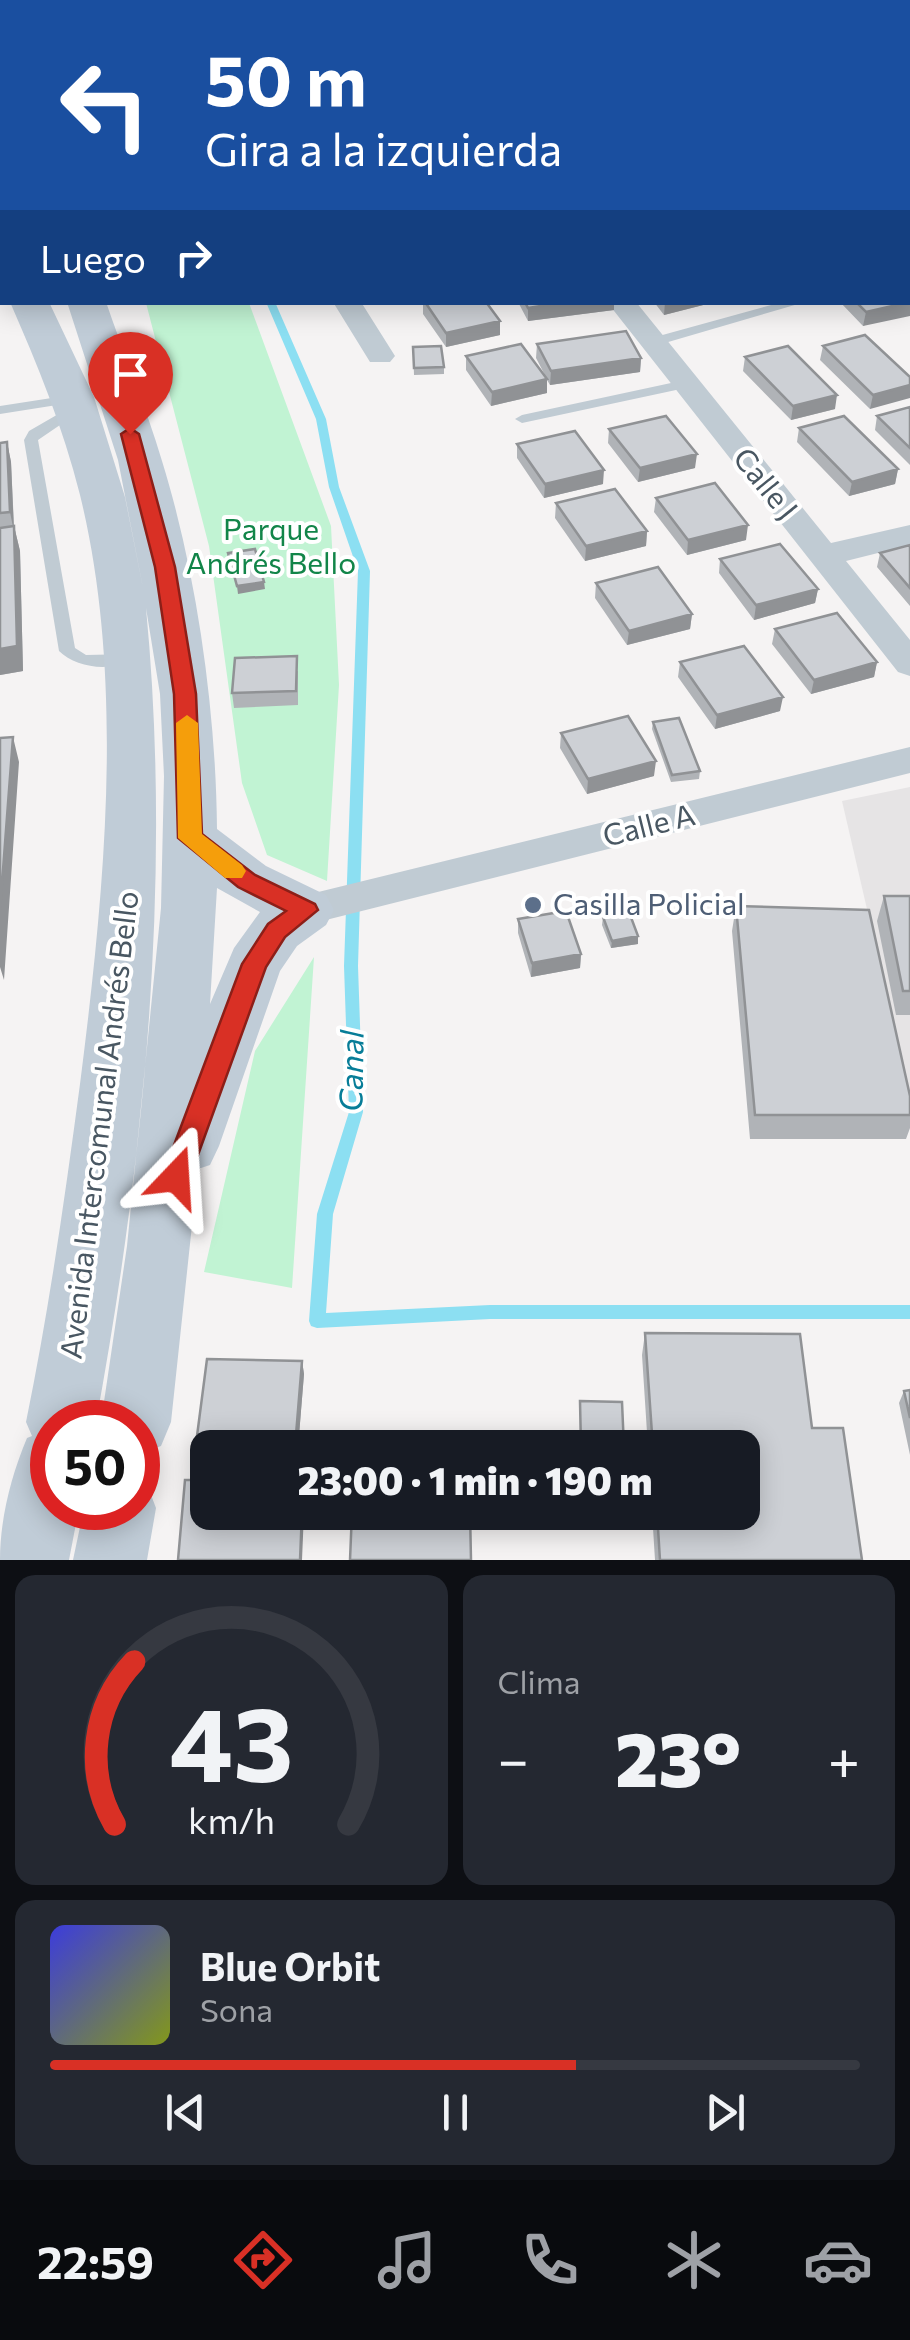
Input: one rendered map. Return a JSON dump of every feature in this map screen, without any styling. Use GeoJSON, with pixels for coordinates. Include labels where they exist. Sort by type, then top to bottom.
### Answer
{"type":"FeatureCollection","features":[{"type":"Feature","properties":{"kind":"main road","name":"Avenida Intercomunal Andrés Bello"},"geometry":{"type":"LineString","coordinates":[[31,305],[63,370],[104,510],[126,658],[133,778],[129,911],[119,1024],[90,1250],[65,1400]]}},
{"type":"Feature","properties":{"kind":"main road","name":"Avenida Intercomunal Andrés Bello"},"geometry":{"type":"LineString","coordinates":[[87,305],[140,460],[165,567],[185,694],[190,908],[163,1213],[139,1400]]}},
{"type":"Feature","properties":{"kind":"main road"},"geometry":{"type":"LineString","coordinates":[[190,838],[246,881],[308,910]]}},
{"type":"Feature","properties":{"kind":"main road"},"geometry":{"type":"LineString","coordinates":[[163,1213],[254,964],[276,930],[308,910]]}},
{"type":"Feature","properties":{"kind":"main road"},"geometry":{"type":"LineString","coordinates":[[32,1560],[38,1530]]}},
{"type":"Feature","properties":{"kind":"main road"},"geometry":{"type":"LineString","coordinates":[[110,1560],[116,1530]]}},
{"type":"Feature","properties":{"kind":"street"},"geometry":{"type":"LineString","coordinates":[[350,305],[380,356]]}},
{"type":"Feature","properties":{"kind":"street","name":"Calle J"},"geometry":{"type":"LineString","coordinates":[[623,305],[910,664]]}},
{"type":"Feature","properties":{"kind":"street"},"geometry":{"type":"LineString","coordinates":[[822,556],[910,535]]}},
{"type":"Feature","properties":{"kind":"street","name":"Calle A"},"geometry":{"type":"LineString","coordinates":[[308,910],[910,760]]}},
{"type":"Feature","properties":{"kind":"lane"},"geometry":{"type":"LineString","coordinates":[[652,342],[788,305]]}},
{"type":"Feature","properties":{"kind":"lane"},"geometry":{"type":"LineString","coordinates":[[522,419],[685,384]]}},
{"type":"Feature","properties":{"kind":"lane"},"geometry":{"type":"LineString","coordinates":[[0,410],[73,404]]}},
{"type":"Feature","properties":{"kind":"shaded area"},"geometry":{"type":"Polygon","coordinates":[[[910,787],[910,1095],[842,801],[910,787]]]}},
{"type":"Feature","properties":{"kind":"green space","name":"Parque Andrés Bello"},"geometry":{"type":"Polygon","coordinates":[[[147,305],[250,305],[331,526],[339,685],[327,881],[267,855],[242,783],[209,546],[147,305]]]}},
{"type":"Feature","properties":{"kind":"green space"},"geometry":{"type":"Polygon","coordinates":[[[314,957],[292,1288],[204,1272],[255,1051],[314,957]]]}},
{"type":"Feature","properties":{"kind":"building"},"geometry":{"type":"Polygon","coordinates":[[[427,305],[488,305],[500,321],[446,333],[427,305]]]}},
{"type":"Feature","properties":{"kind":"building"},"geometry":{"type":"Polygon","coordinates":[[[859,305],[897,305],[866,312],[859,305]]]}},
{"type":"Feature","properties":{"kind":"building"},"geometry":{"type":"Polygon","coordinates":[[[626,331],[641,358],[551,371],[537,344],[626,331]]]}},
{"type":"Feature","properties":{"kind":"building"},"geometry":{"type":"Polygon","coordinates":[[[865,335],[910,377],[910,385],[873,395],[823,346],[865,335]]]}},
{"type":"Feature","properties":{"kind":"building"},"geometry":{"type":"Polygon","coordinates":[[[521,344],[547,379],[492,392],[466,356],[521,344]]]}},
{"type":"Feature","properties":{"kind":"building"},"geometry":{"type":"Polygon","coordinates":[[[441,346],[444,367],[414,368],[413,347],[441,346]]]}},
{"type":"Feature","properties":{"kind":"building"},"geometry":{"type":"Polygon","coordinates":[[[788,346],[837,395],[793,406],[745,357],[788,346]]]}},
{"type":"Feature","properties":{"kind":"building"},"geometry":{"type":"Polygon","coordinates":[[[910,407],[910,448],[877,416],[910,407]]]}},
{"type":"Feature","properties":{"kind":"building"},"geometry":{"type":"Polygon","coordinates":[[[666,416],[697,454],[640,468],[609,429],[666,416]]]}},
{"type":"Feature","properties":{"kind":"building"},"geometry":{"type":"Polygon","coordinates":[[[844,416],[898,469],[852,482],[799,428],[844,416]]]}},
{"type":"Feature","properties":{"kind":"building"},"geometry":{"type":"Polygon","coordinates":[[[575,431],[604,470],[545,484],[517,444],[575,431]]]}},
{"type":"Feature","properties":{"kind":"building"},"geometry":{"type":"Polygon","coordinates":[[[7,442],[10,512],[0,513],[0,443],[7,442]]]}},
{"type":"Feature","properties":{"kind":"building"},"geometry":{"type":"Polygon","coordinates":[[[715,483],[748,525],[688,540],[656,498],[715,483]]]}},
{"type":"Feature","properties":{"kind":"building"},"geometry":{"type":"Polygon","coordinates":[[[615,489],[647,531],[586,546],[556,503],[615,489]]]}},
{"type":"Feature","properties":{"kind":"building"},"geometry":{"type":"Polygon","coordinates":[[[14,526],[17,646],[0,649],[0,528],[14,526]]]}},
{"type":"Feature","properties":{"kind":"building"},"geometry":{"type":"Polygon","coordinates":[[[780,544],[818,589],[756,605],[720,559],[780,544]]]}},
{"type":"Feature","properties":{"kind":"building"},"geometry":{"type":"Polygon","coordinates":[[[910,545],[910,588],[880,553],[910,545]]]}},
{"type":"Feature","properties":{"kind":"building"},"geometry":{"type":"Polygon","coordinates":[[[255,549],[264,582],[237,586],[228,553],[255,549]]]}},
{"type":"Feature","properties":{"kind":"building"},"geometry":{"type":"Polygon","coordinates":[[[658,567],[692,614],[629,631],[596,583],[658,567]]]}},
{"type":"Feature","properties":{"kind":"building"},"geometry":{"type":"Polygon","coordinates":[[[837,613],[877,662],[814,680],[775,629],[837,613]]]}},
{"type":"Feature","properties":{"kind":"building"},"geometry":{"type":"Polygon","coordinates":[[[744,646],[783,697],[717,715],[680,662],[744,646]]]}},
{"type":"Feature","properties":{"kind":"building"},"geometry":{"type":"Polygon","coordinates":[[[297,656],[296,691],[232,693],[235,658],[297,656]]]}},
{"type":"Feature","properties":{"kind":"building"},"geometry":{"type":"Polygon","coordinates":[[[628,716],[656,761],[588,779],[561,733],[628,716]]]}},
{"type":"Feature","properties":{"kind":"building"},"geometry":{"type":"Polygon","coordinates":[[[679,718],[700,771],[672,775],[653,722],[679,718]]]}},
{"type":"Feature","properties":{"kind":"building"},"geometry":{"type":"Polygon","coordinates":[[[13,737],[0,910],[0,738],[13,737]]]}},
{"type":"Feature","properties":{"kind":"building"},"geometry":{"type":"Polygon","coordinates":[[[884,896],[910,896],[910,991],[903,991],[884,896]]]}},
{"type":"Feature","properties":{"kind":"building"},"geometry":{"type":"Polygon","coordinates":[[[736,906],[869,910],[910,1096],[910,1115],[755,1115],[736,906]]]}},
{"type":"Feature","properties":{"kind":"building","name":"Casilla Policial"},"geometry":{"type":"Polygon","coordinates":[[[566,911],[581,954],[532,963],[518,919],[566,911]]]}},
{"type":"Feature","properties":{"kind":"building"},"geometry":{"type":"Polygon","coordinates":[[[629,912],[638,936],[612,941],[603,917],[629,912]]]}},
{"type":"Feature","properties":{"kind":"building"},"geometry":{"type":"Polygon","coordinates":[[[645,1333],[800,1334],[812,1428],[843,1428],[862,1560],[660,1560],[658,1530],[760,1530],[760,1430],[652,1430],[645,1333]]]}},
{"type":"Feature","properties":{"kind":"building"},"geometry":{"type":"Polygon","coordinates":[[[207,1359],[302,1361],[296,1430],[198,1430],[207,1359]]]}},
{"type":"Feature","properties":{"kind":"building"},"geometry":{"type":"Polygon","coordinates":[[[910,1390],[910,1418],[904,1391],[910,1390]]]}},
{"type":"Feature","properties":{"kind":"building"},"geometry":{"type":"Polygon","coordinates":[[[580,1401],[622,1402],[623,1430],[581,1430],[580,1401]]]}},
{"type":"Feature","properties":{"kind":"building"},"geometry":{"type":"Polygon","coordinates":[[[185,1480],[190,1480],[190,1530],[301,1530],[300,1560],[178,1560],[185,1480]]]}},
{"type":"Feature","properties":{"kind":"building"},"geometry":{"type":"Polygon","coordinates":[[[351,1530],[470,1530],[471,1560],[350,1560],[351,1530]]]}},
{"type":"Feature","properties":{"kind":"waterway","name":"Canal"},"geometry":{"type":"LineString","coordinates":[[271,305],[321,419],[334,487],[364,571],[351,966],[356,1112],[325,1214],[317,1321],[490,1312],[910,1312]]}},
{"type":"Feature","properties":{"kind":"slow traffic"},"geometry":{"type":"LineString","coordinates":[[187,723],[190,838],[234,871]]}},
{"type":"Feature","properties":{"kind":"place","name":"Casilla Policial"},"geometry":{"type":"Point","coordinates":[533,905]}},
{"type":"Feature","properties":{"kind":"route"},"geometry":{"type":"LineString","coordinates":[[130,434],[140,460],[165,567],[185,694],[190,838],[246,881],[306,910],[276,930],[254,964],[176,1177]]}}]}
